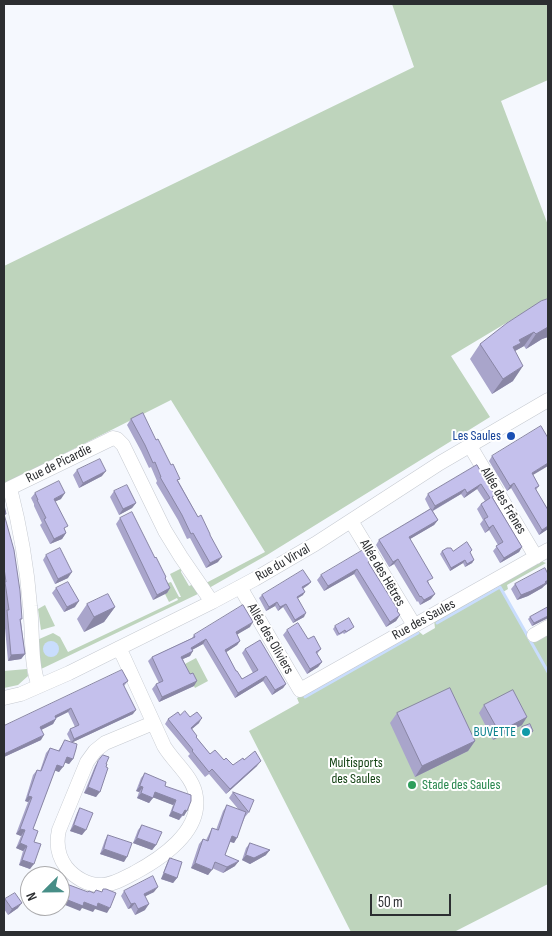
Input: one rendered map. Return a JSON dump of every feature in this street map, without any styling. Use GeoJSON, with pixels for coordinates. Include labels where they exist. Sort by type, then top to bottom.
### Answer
{"type":"FeatureCollection","features":[{"type":"Feature","properties":{"kind":"street","name":"Rue du Virval"},"geometry":{"type":"LineString","coordinates":[[4,698],[21,694],[119,648],[212,602],[293,558],[410,482],[548,400]]}},
{"type":"Feature","properties":{"kind":"street","name":"Rue de Picardie"},"geometry":{"type":"LineString","coordinates":[[39,686],[34,661],[27,575],[20,531],[10,488],[113,438],[117,439],[123,445],[165,531],[212,602]]}},
{"type":"Feature","properties":{"kind":"street","name":"Allée des Frênes"},"geometry":{"type":"LineString","coordinates":[[470,446],[544,554]]}},
{"type":"Feature","properties":{"kind":"street","name":"Allée des Hêtres"},"geometry":{"type":"LineString","coordinates":[[351,521],[414,625]]}},
{"type":"Feature","properties":{"kind":"street","name":"Rue des Saules"},"geometry":{"type":"LineString","coordinates":[[300,690],[544,554]]}},
{"type":"Feature","properties":{"kind":"street","name":"Allée des Oliviers"},"geometry":{"type":"LineString","coordinates":[[240,587],[300,690]]}},
{"type":"Feature","properties":{"kind":"street"},"geometry":{"type":"LineString","coordinates":[[534,635],[548,627]]}},
{"type":"Feature","properties":{"kind":"street"},"geometry":{"type":"LineString","coordinates":[[119,648],[168,754],[187,777],[194,789],[197,804],[194,817],[184,834],[173,847],[148,865],[111,884],[97,885],[86,882],[74,875],[64,865],[57,845],[59,830],[82,770],[89,757],[99,747],[153,723]]}},
{"type":"Feature","properties":{"kind":"green space"},"geometry":{"type":"Polygon","coordinates":[[[392,4],[548,4],[548,80],[501,101],[548,225],[548,298],[451,356],[490,417],[267,555],[209,588],[206,583],[265,552],[171,400],[4,484],[4,266],[414,67],[392,4]]]}},
{"type":"Feature","properties":{"kind":"green space","name":"Stade des Saules"},"geometry":{"type":"Polygon","coordinates":[[[541,561],[546,563],[507,585],[508,589],[503,592],[526,634],[529,632],[548,633],[548,884],[454,932],[351,932],[249,731],[299,703],[297,698],[416,629],[423,635],[435,628],[434,620],[541,561]]]}},
{"type":"Feature","properties":{"kind":"green space"},"geometry":{"type":"Polygon","coordinates":[[[182,568],[181,572],[189,586],[194,584],[200,593],[39,670],[37,640],[53,633],[60,637],[68,652],[178,600],[177,598],[169,602],[162,585],[171,582],[179,597],[181,597],[170,574],[182,568]]]}},
{"type":"Feature","properties":{"kind":"green space"},"geometry":{"type":"Polygon","coordinates":[[[45,605],[55,626],[41,630],[38,609],[45,605]]]}},
{"type":"Feature","properties":{"kind":"green space"},"geometry":{"type":"Polygon","coordinates":[[[196,658],[208,681],[195,688],[183,665],[196,658]]]}},
{"type":"Feature","properties":{"kind":"green space"},"geometry":{"type":"Polygon","coordinates":[[[27,669],[28,676],[18,685],[4,688],[4,671],[27,669]]]}},
{"type":"Feature","properties":{"kind":"water"},"geometry":{"type":"Polygon","coordinates":[[[48,641],[54,641],[59,646],[57,655],[48,657],[43,652],[43,646],[48,641]]]}},
{"type":"Feature","properties":{"kind":"building"},"geometry":{"type":"Polygon","coordinates":[[[548,299],[548,327],[519,340],[521,343],[513,347],[523,366],[503,379],[480,344],[507,323],[541,301],[548,299]]]}},
{"type":"Feature","properties":{"kind":"building"},"geometry":{"type":"Polygon","coordinates":[[[143,413],[156,440],[158,439],[171,465],[173,464],[180,479],[177,480],[198,517],[201,515],[222,557],[210,563],[193,533],[191,534],[131,419],[143,413]]]}},
{"type":"Feature","properties":{"kind":"building"},"geometry":{"type":"Polygon","coordinates":[[[541,426],[548,438],[548,463],[532,473],[539,486],[535,488],[548,510],[548,526],[542,530],[514,483],[510,486],[492,456],[541,426]]]}},
{"type":"Feature","properties":{"kind":"building"},"geometry":{"type":"Polygon","coordinates":[[[100,459],[106,471],[83,483],[77,470],[100,459]]]}},
{"type":"Feature","properties":{"kind":"building"},"geometry":{"type":"Polygon","coordinates":[[[477,465],[495,495],[492,497],[522,547],[504,558],[496,546],[503,542],[493,525],[489,528],[484,519],[488,517],[481,504],[490,498],[481,484],[467,493],[465,489],[435,506],[428,494],[477,465]]]}},
{"type":"Feature","properties":{"kind":"building"},"geometry":{"type":"Polygon","coordinates":[[[59,481],[65,493],[54,499],[68,526],[64,528],[66,533],[54,539],[44,519],[46,518],[35,493],[59,481]]]}},
{"type":"Feature","properties":{"kind":"building"},"geometry":{"type":"Polygon","coordinates":[[[127,485],[136,503],[123,509],[114,491],[127,485]]]}},
{"type":"Feature","properties":{"kind":"building"},"geometry":{"type":"Polygon","coordinates":[[[431,509],[438,520],[409,537],[433,578],[427,581],[435,594],[424,600],[420,597],[398,559],[393,562],[379,540],[431,509]]]}},
{"type":"Feature","properties":{"kind":"building"},"geometry":{"type":"Polygon","coordinates":[[[132,512],[170,588],[157,595],[120,518],[132,512]]]}},
{"type":"Feature","properties":{"kind":"building"},"geometry":{"type":"Polygon","coordinates":[[[4,514],[14,550],[20,591],[22,619],[20,619],[25,654],[11,655],[7,610],[9,610],[4,568],[4,514]]]}},
{"type":"Feature","properties":{"kind":"building"},"geometry":{"type":"Polygon","coordinates":[[[467,542],[472,550],[470,552],[474,560],[467,564],[465,560],[451,568],[442,551],[451,548],[453,551],[467,542]]]}},
{"type":"Feature","properties":{"kind":"building"},"geometry":{"type":"Polygon","coordinates":[[[60,548],[72,572],[58,579],[46,555],[60,548]]]}},
{"type":"Feature","properties":{"kind":"building"},"geometry":{"type":"Polygon","coordinates":[[[365,549],[371,560],[368,562],[400,615],[390,622],[357,569],[328,586],[321,575],[365,549]]]}},
{"type":"Feature","properties":{"kind":"building"},"geometry":{"type":"Polygon","coordinates":[[[545,568],[548,574],[546,583],[521,595],[515,584],[545,568]]]}},
{"type":"Feature","properties":{"kind":"building"},"geometry":{"type":"Polygon","coordinates":[[[303,570],[311,582],[302,587],[305,592],[297,597],[306,613],[295,620],[286,604],[280,607],[277,602],[269,607],[262,595],[303,570]]]}},
{"type":"Feature","properties":{"kind":"building"},"geometry":{"type":"Polygon","coordinates":[[[68,582],[79,601],[67,607],[56,588],[68,582]]]}},
{"type":"Feature","properties":{"kind":"building"},"geometry":{"type":"Polygon","coordinates":[[[108,594],[115,607],[94,617],[87,604],[108,594]]]}},
{"type":"Feature","properties":{"kind":"building"},"geometry":{"type":"Polygon","coordinates":[[[243,605],[253,622],[236,632],[240,641],[225,650],[236,671],[242,679],[258,670],[245,649],[260,640],[286,684],[275,690],[266,676],[238,693],[206,639],[191,648],[193,651],[181,657],[190,674],[193,673],[197,681],[162,697],[156,684],[163,681],[152,657],[195,637],[194,635],[243,605]]]}},
{"type":"Feature","properties":{"kind":"building"},"geometry":{"type":"Polygon","coordinates":[[[548,607],[548,616],[534,623],[530,617],[548,607]]]}},
{"type":"Feature","properties":{"kind":"building"},"geometry":{"type":"Polygon","coordinates":[[[349,618],[354,627],[339,634],[335,626],[349,618]]]}},
{"type":"Feature","properties":{"kind":"building"},"geometry":{"type":"Polygon","coordinates":[[[298,623],[308,639],[314,636],[321,649],[316,652],[322,662],[310,669],[287,630],[298,623]]]}},
{"type":"Feature","properties":{"kind":"building"},"geometry":{"type":"Polygon","coordinates":[[[122,670],[128,681],[123,684],[136,710],[74,739],[70,729],[79,725],[71,708],[55,716],[56,719],[40,727],[44,735],[4,754],[4,726],[122,670]]]}},
{"type":"Feature","properties":{"kind":"building"},"geometry":{"type":"Polygon","coordinates":[[[450,688],[475,741],[422,766],[397,713],[450,688]]]}},
{"type":"Feature","properties":{"kind":"building"},"geometry":{"type":"Polygon","coordinates":[[[513,690],[527,717],[499,732],[484,705],[513,690]]]}},
{"type":"Feature","properties":{"kind":"building"},"geometry":{"type":"Polygon","coordinates":[[[185,711],[190,717],[197,712],[202,718],[191,728],[210,754],[215,750],[224,760],[226,758],[233,765],[243,758],[244,760],[255,751],[261,761],[230,789],[212,769],[209,772],[168,719],[178,712],[180,715],[185,711]]]}},
{"type":"Feature","properties":{"kind":"building"},"geometry":{"type":"Polygon","coordinates":[[[530,724],[533,731],[525,735],[522,727],[530,724]]]}},
{"type":"Feature","properties":{"kind":"building"},"geometry":{"type":"Polygon","coordinates":[[[65,740],[77,744],[76,749],[73,759],[67,757],[63,767],[57,765],[33,829],[38,831],[34,842],[41,844],[34,864],[22,860],[27,846],[20,843],[25,830],[20,829],[32,797],[28,796],[37,770],[41,771],[50,748],[59,751],[65,740]]]}},
{"type":"Feature","properties":{"kind":"building"},"geometry":{"type":"Polygon","coordinates":[[[103,755],[109,757],[106,764],[108,768],[100,792],[88,787],[98,761],[103,755]]]}},
{"type":"Feature","properties":{"kind":"building"},"geometry":{"type":"Polygon","coordinates":[[[145,773],[166,782],[165,786],[191,795],[187,811],[185,810],[182,815],[172,811],[176,800],[155,792],[153,798],[141,793],[143,787],[140,786],[145,773]]]}},
{"type":"Feature","properties":{"kind":"building"},"geometry":{"type":"Polygon","coordinates":[[[233,792],[254,800],[249,812],[233,792]]]}},
{"type":"Feature","properties":{"kind":"building"},"geometry":{"type":"Polygon","coordinates":[[[227,805],[246,812],[237,838],[232,836],[225,855],[239,861],[227,867],[215,862],[212,870],[195,863],[203,839],[208,841],[212,828],[218,830],[227,805]]]}},
{"type":"Feature","properties":{"kind":"building"},"geometry":{"type":"Polygon","coordinates":[[[80,808],[93,813],[86,830],[74,825],[80,808]]]}},
{"type":"Feature","properties":{"kind":"building"},"geometry":{"type":"Polygon","coordinates":[[[142,825],[162,832],[156,845],[137,838],[142,825]]]}},
{"type":"Feature","properties":{"kind":"building"},"geometry":{"type":"Polygon","coordinates":[[[108,835],[132,843],[127,857],[104,849],[108,835]]]}},
{"type":"Feature","properties":{"kind":"building"},"geometry":{"type":"Polygon","coordinates":[[[250,843],[270,850],[254,858],[246,855],[250,843]]]}},
{"type":"Feature","properties":{"kind":"building"},"geometry":{"type":"Polygon","coordinates":[[[170,858],[182,862],[177,878],[164,873],[170,858]]]}},
{"type":"Feature","properties":{"kind":"building"},"geometry":{"type":"Polygon","coordinates":[[[153,876],[158,887],[144,894],[149,904],[138,909],[135,903],[131,904],[124,891],[153,876]]]}},
{"type":"Feature","properties":{"kind":"building"},"geometry":{"type":"Polygon","coordinates":[[[70,885],[88,892],[94,893],[96,890],[102,892],[103,889],[106,889],[116,893],[110,908],[98,903],[97,907],[84,902],[83,906],[70,901],[70,885]]]}},
{"type":"Feature","properties":{"kind":"building"},"geometry":{"type":"Polygon","coordinates":[[[15,893],[20,900],[20,904],[12,909],[5,899],[15,893]]]}},
{"type":"Feature","properties":{"kind":"waterway"},"geometry":{"type":"LineString","coordinates":[[437,623],[500,587],[548,672]]}},
{"type":"Feature","properties":{"kind":"waterway"},"geometry":{"type":"LineString","coordinates":[[305,697],[418,633]]}},
{"type":"Feature","properties":{"kind":"place","name":"Les Saules"},"geometry":{"type":"Point","coordinates":[511,436]}},
{"type":"Feature","properties":{"kind":"place","name":"BUVETTE"},"geometry":{"type":"Point","coordinates":[526,732]}},
{"type":"Feature","properties":{"kind":"place","name":"Stade des Saules"},"geometry":{"type":"Point","coordinates":[412,785]}},
{"type":"Feature","properties":{"kind":"park label","name":"Multisports des Saules"},"geometry":{"type":"Point","coordinates":[356,772]}}]}
